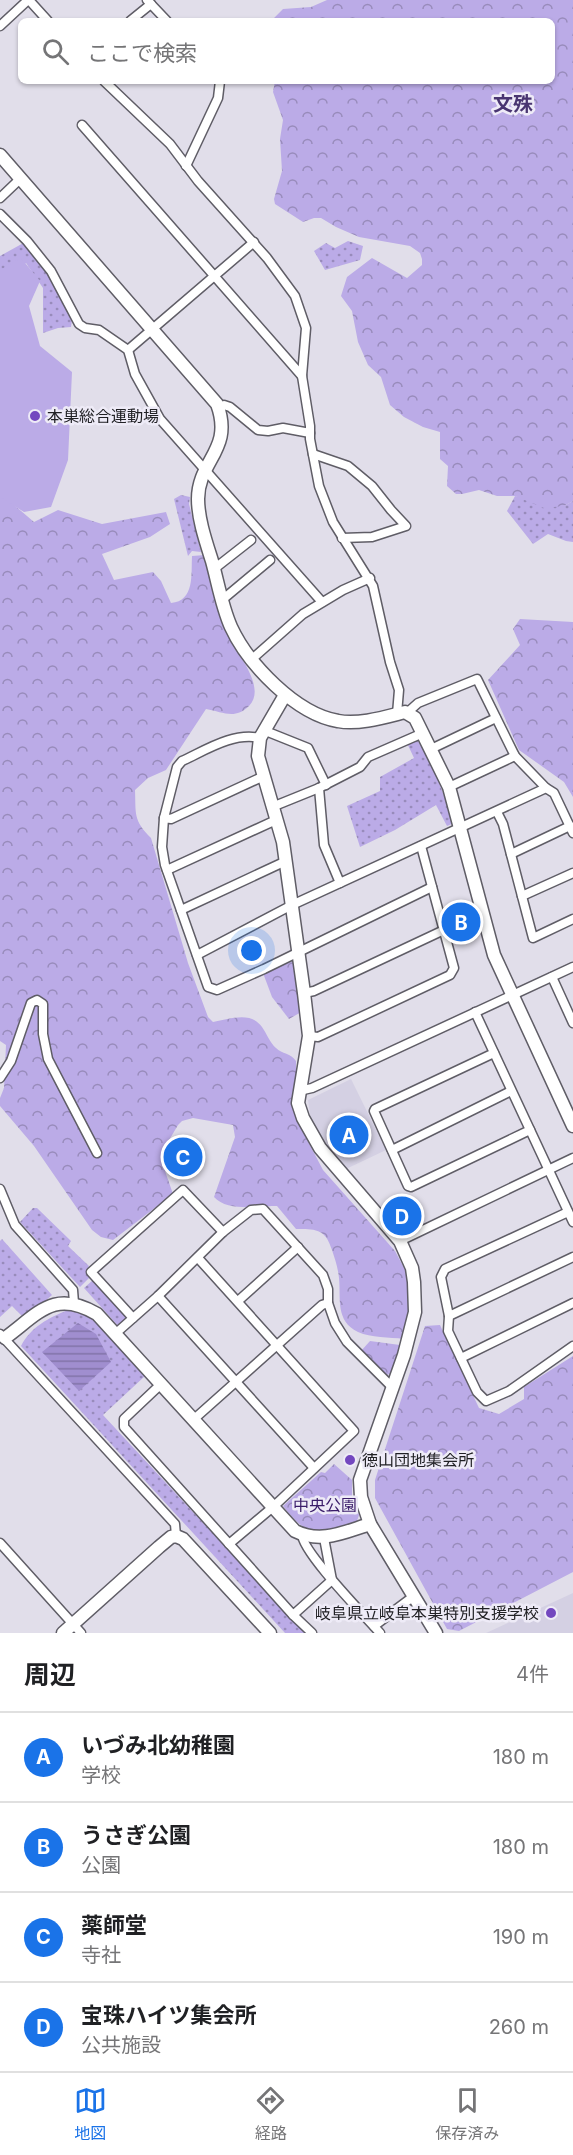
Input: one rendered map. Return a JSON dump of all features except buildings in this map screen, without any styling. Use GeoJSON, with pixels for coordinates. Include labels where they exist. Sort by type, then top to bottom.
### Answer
{"type":"FeatureCollection","features":[{"type":"Feature","properties":{"kind":"street"},"geometry":{"type":"LineString","coordinates":[[0,26],[29,0],[45,18]]}},
{"type":"Feature","properties":{"kind":"street"},"geometry":{"type":"LineString","coordinates":[[133,18],[149,2],[164,18]]}},
{"type":"Feature","properties":{"kind":"street"},"geometry":{"type":"LineString","coordinates":[[107,84],[162,137],[254,242],[296,296],[306,328],[302,376],[313,454],[323,498],[342,538],[370,578],[403,713]]}},
{"type":"Feature","properties":{"kind":"street"},"geometry":{"type":"LineString","coordinates":[[186,166],[218,98],[220,84]]}},
{"type":"Feature","properties":{"kind":"street"},"geometry":{"type":"LineString","coordinates":[[82,124],[302,376]]}},
{"type":"Feature","properties":{"kind":"street"},"geometry":{"type":"LineString","coordinates":[[0,155],[198,381],[218,408],[222,429],[221,440],[200,482],[198,505],[222,600],[239,642],[285,695],[296,704],[338,721],[374,719],[403,713],[418,703],[477,679],[515,756],[546,788],[554,793],[571,829],[511,854]]}},
{"type":"Feature","properties":{"kind":"street"},"geometry":{"type":"LineString","coordinates":[[0,198],[20,179]]}},
{"type":"Feature","properties":{"kind":"street"},"geometry":{"type":"LineString","coordinates":[[0,214],[27,241],[51,271],[79,324],[85,328],[99,330],[128,350],[135,374],[160,419],[322,602]]}},
{"type":"Feature","properties":{"kind":"street"},"geometry":{"type":"LineString","coordinates":[[128,350],[254,242]]}},
{"type":"Feature","properties":{"kind":"street"},"geometry":{"type":"LineString","coordinates":[[218,408],[224,405],[230,407],[258,430],[283,428],[310,433]]}},
{"type":"Feature","properties":{"kind":"street"},"geometry":{"type":"LineString","coordinates":[[313,454],[348,465],[372,486],[406,526],[372,537],[342,538]]}},
{"type":"Feature","properties":{"kind":"street"},"geometry":{"type":"LineString","coordinates":[[214,569],[250,540]]}},
{"type":"Feature","properties":{"kind":"street"},"geometry":{"type":"LineString","coordinates":[[222,600],[270,560]]}},
{"type":"Feature","properties":{"kind":"street"},"geometry":{"type":"LineString","coordinates":[[252,658],[303,614],[370,578]]}},
{"type":"Feature","properties":{"kind":"street"},"geometry":{"type":"LineString","coordinates":[[285,695],[261,734],[258,756],[286,861],[309,1036],[298,1103],[312,1137],[400,1241],[412,1268],[415,1299],[415,1312],[404,1355],[360,1480],[361,1497],[370,1524],[436,1633]]}},
{"type":"Feature","properties":{"kind":"street"},"geometry":{"type":"LineString","coordinates":[[403,713],[415,718],[449,787],[494,955],[573,1126]]}},
{"type":"Feature","properties":{"kind":"street"},"geometry":{"type":"LineString","coordinates":[[430,749],[496,718]]}},
{"type":"Feature","properties":{"kind":"street"},"geometry":{"type":"LineString","coordinates":[[272,807],[323,786],[360,767],[368,756],[423,733]]}},
{"type":"Feature","properties":{"kind":"street"},"geometry":{"type":"LineString","coordinates":[[340,883],[324,845],[323,786],[308,748],[261,734],[231,739],[182,761],[177,767],[164,818],[162,847],[166,870],[208,987],[217,990],[432,887]]}},
{"type":"Feature","properties":{"kind":"street"},"geometry":{"type":"LineString","coordinates":[[449,787],[515,756]]}},
{"type":"Feature","properties":{"kind":"street"},"geometry":{"type":"LineString","coordinates":[[164,818],[171,819],[264,776]]}},
{"type":"Feature","properties":{"kind":"street"},"geometry":{"type":"LineString","coordinates":[[197,955],[292,905],[546,788]]}},
{"type":"Feature","properties":{"kind":"street"},"geometry":{"type":"LineString","coordinates":[[497,812],[503,824],[533,938],[573,919]]}},
{"type":"Feature","properties":{"kind":"street"},"geometry":{"type":"LineString","coordinates":[[166,870],[276,820]]}},
{"type":"Feature","properties":{"kind":"street"},"geometry":{"type":"LineString","coordinates":[[309,1036],[318,1036],[450,975],[453,968],[421,846]]}},
{"type":"Feature","properties":{"kind":"street"},"geometry":{"type":"LineString","coordinates":[[181,910],[286,861]]}},
{"type":"Feature","properties":{"kind":"street"},"geometry":{"type":"LineString","coordinates":[[522,896],[573,873]]}},
{"type":"Feature","properties":{"kind":"street"},"geometry":{"type":"LineString","coordinates":[[304,993],[314,991],[444,930]]}},
{"type":"Feature","properties":{"kind":"street"},"geometry":{"type":"LineString","coordinates":[[299,1091],[312,1088],[573,967]]}},
{"type":"Feature","properties":{"kind":"street"},"geometry":{"type":"LineString","coordinates":[[552,977],[572,1020]]}},
{"type":"Feature","properties":{"kind":"street"},"geometry":{"type":"LineString","coordinates":[[0,1078],[11,1060],[31,1003],[37,1000],[43,1004],[43,1034],[48,1059],[97,1153]]}},
{"type":"Feature","properties":{"kind":"street"},"geometry":{"type":"LineString","coordinates":[[475,1012],[573,1222]]}},
{"type":"Feature","properties":{"kind":"street"},"geometry":{"type":"LineString","coordinates":[[494,1053],[375,1109],[374,1112],[408,1186],[411,1187],[530,1130]]}},
{"type":"Feature","properties":{"kind":"street"},"geometry":{"type":"LineString","coordinates":[[392,1150],[511,1091]]}},
{"type":"Feature","properties":{"kind":"street"},"geometry":{"type":"LineString","coordinates":[[400,1241],[573,1158]]}},
{"type":"Feature","properties":{"kind":"street"},"geometry":{"type":"LineString","coordinates":[[0,1189],[15,1225],[73,1290],[74,1303]]}},
{"type":"Feature","properties":{"kind":"street"},"geometry":{"type":"LineString","coordinates":[[133,1318],[92,1272],[183,1190],[223,1232]]}},
{"type":"Feature","properties":{"kind":"street"},"geometry":{"type":"LineString","coordinates":[[115,1334],[158,1296],[223,1232],[251,1210],[263,1209],[323,1275],[328,1290],[328,1303],[335,1323],[347,1342],[393,1388]]}},
{"type":"Feature","properties":{"kind":"street"},"geometry":{"type":"LineString","coordinates":[[568,1212],[445,1269],[441,1277],[449,1316],[448,1331],[477,1392],[486,1401],[509,1391],[573,1346]]}},
{"type":"Feature","properties":{"kind":"street"},"geometry":{"type":"LineString","coordinates":[[238,1301],[298,1247]]}},
{"type":"Feature","properties":{"kind":"street"},"geometry":{"type":"LineString","coordinates":[[449,1316],[573,1257]]}},
{"type":"Feature","properties":{"kind":"street"},"geometry":{"type":"LineString","coordinates":[[198,1258],[354,1431],[229,1545]]}},
{"type":"Feature","properties":{"kind":"street"},"geometry":{"type":"LineString","coordinates":[[158,1296],[315,1468]]}},
{"type":"Feature","properties":{"kind":"street"},"geometry":{"type":"LineString","coordinates":[[176,1536],[175,1524],[2,1338],[48,1306],[74,1303],[97,1314],[295,1531],[324,1538],[370,1524]]}},
{"type":"Feature","properties":{"kind":"street"},"geometry":{"type":"LineString","coordinates":[[194,1420],[322,1305],[328,1303]]}},
{"type":"Feature","properties":{"kind":"street"},"geometry":{"type":"LineString","coordinates":[[461,1358],[573,1303]]}},
{"type":"Feature","properties":{"kind":"street"},"geometry":{"type":"LineString","coordinates":[[160,1385],[124,1419],[124,1427],[229,1545],[312,1633]]}},
{"type":"Feature","properties":{"kind":"street"},"geometry":{"type":"LineString","coordinates":[[302,1534],[304,1542],[332,1580],[377,1630],[414,1596]]}},
{"type":"Feature","properties":{"kind":"street"},"geometry":{"type":"LineString","coordinates":[[63,1633],[77,1628],[159,1547],[171,1537],[176,1536],[183,1539],[270,1633]]}},
{"type":"Feature","properties":{"kind":"street"},"geometry":{"type":"LineString","coordinates":[[324,1538],[332,1580]]}},
{"type":"Feature","properties":{"kind":"street"},"geometry":{"type":"LineString","coordinates":[[0,1543],[77,1628]]}},
{"type":"Feature","properties":{"kind":"street"},"geometry":{"type":"LineString","coordinates":[[293,1615],[332,1580]]}},
{"type":"Feature","properties":{"kind":"shaded area"},"geometry":{"type":"Polygon","coordinates":[[[351,1079],[386,1150],[346,1169],[328,1149],[311,1121],[308,1100],[351,1079]]]}},
{"type":"Feature","properties":{"kind":"shaded area"},"geometry":{"type":"Polygon","coordinates":[[[78,1323],[96,1334],[111,1362],[79,1391],[42,1352],[78,1323]]]}},
{"type":"Feature","properties":{"kind":"shaded area","name":"岐阜県立岐阜本巣特別支援学校"},"geometry":{"type":"Polygon","coordinates":[[[573,1593],[573,1633],[486,1633],[573,1593]]]}},
{"type":"Feature","properties":{"kind":"green space"},"geometry":{"type":"Polygon","coordinates":[[[327,0],[573,0],[573,501],[564,506],[544,508],[515,496],[497,496],[479,490],[456,494],[447,486],[448,466],[440,459],[440,432],[423,427],[404,417],[390,405],[381,377],[368,365],[358,342],[352,311],[341,296],[347,277],[372,258],[407,278],[422,265],[420,253],[410,246],[359,237],[321,218],[303,222],[275,204],[274,199],[282,171],[280,139],[283,120],[273,92],[274,84],[555,84],[555,18],[274,18],[283,9],[311,7],[327,0]]]}},
{"type":"Feature","properties":{"kind":"green space"},"geometry":{"type":"Polygon","coordinates":[[[27,241],[73,313],[71,327],[43,333],[43,288],[26,263],[3,279],[0,277],[0,256],[27,241]]]}},
{"type":"Feature","properties":{"kind":"green space"},"geometry":{"type":"Polygon","coordinates":[[[348,241],[363,246],[360,260],[325,270],[314,251],[326,243],[335,248],[348,241]]]}},
{"type":"Feature","properties":{"kind":"green space","name":"本巣総合運動場"},"geometry":{"type":"Polygon","coordinates":[[[21,258],[40,281],[29,306],[40,346],[72,372],[68,460],[51,507],[24,512],[0,497],[0,270],[21,258]]]}},
{"type":"Feature","properties":{"kind":"green space"},"geometry":{"type":"Polygon","coordinates":[[[0,493],[34,522],[58,510],[102,524],[166,512],[170,524],[150,537],[102,554],[114,580],[153,572],[161,581],[171,603],[179,601],[188,592],[192,556],[205,555],[226,631],[248,668],[255,689],[254,698],[249,706],[239,713],[229,714],[206,709],[166,770],[148,778],[135,790],[138,821],[151,838],[188,963],[208,1017],[213,1022],[240,1017],[252,1019],[262,1027],[276,1048],[292,1056],[296,1061],[296,1111],[302,1130],[323,1170],[395,1251],[410,1279],[411,1319],[404,1339],[363,1334],[346,1322],[342,1315],[336,1264],[329,1242],[323,1234],[313,1230],[296,1229],[277,1206],[227,1205],[214,1197],[235,1137],[233,1125],[193,1118],[182,1121],[165,1147],[165,1171],[173,1194],[113,1240],[101,1237],[92,1230],[34,1146],[0,1106],[4,1088],[6,1045],[0,1041],[0,493]]]}},
{"type":"Feature","properties":{"kind":"green space"},"geometry":{"type":"Polygon","coordinates":[[[181,495],[190,497],[189,504],[201,552],[192,551],[188,556],[174,499],[181,495]]]}},
{"type":"Feature","properties":{"kind":"green space"},"geometry":{"type":"Polygon","coordinates":[[[515,496],[564,506],[573,501],[573,542],[548,534],[533,544],[507,511],[515,496]]]}},
{"type":"Feature","properties":{"kind":"green space"},"geometry":{"type":"Polygon","coordinates":[[[520,619],[573,622],[573,797],[564,782],[519,750],[488,680],[520,645],[513,629],[520,619]]]}},
{"type":"Feature","properties":{"kind":"green space"},"geometry":{"type":"Polygon","coordinates":[[[415,736],[433,766],[454,823],[447,826],[436,805],[395,830],[360,847],[347,806],[380,791],[380,777],[414,758],[406,741],[415,736]]]}},
{"type":"Feature","properties":{"kind":"green space"},"geometry":{"type":"Polygon","coordinates":[[[472,911],[476,926],[450,934],[446,918],[472,911]]]}},
{"type":"Feature","properties":{"kind":"green space"},"geometry":{"type":"Polygon","coordinates":[[[293,961],[296,964],[303,1011],[289,1019],[272,997],[263,973],[293,961]]]}},
{"type":"Feature","properties":{"kind":"green space"},"geometry":{"type":"Polygon","coordinates":[[[33,1208],[37,1208],[71,1241],[68,1246],[89,1266],[86,1271],[90,1277],[80,1287],[20,1222],[33,1208]]]}},
{"type":"Feature","properties":{"kind":"green space"},"geometry":{"type":"Polygon","coordinates":[[[2,1239],[52,1295],[25,1319],[12,1306],[0,1317],[0,1241],[2,1239]]]}},
{"type":"Feature","properties":{"kind":"green space"},"geometry":{"type":"Polygon","coordinates":[[[93,1280],[129,1320],[120,1328],[84,1288],[93,1280]]]}},
{"type":"Feature","properties":{"kind":"green space"},"geometry":{"type":"Polygon","coordinates":[[[68,1310],[80,1312],[98,1320],[145,1376],[103,1415],[305,1633],[285,1633],[21,1346],[30,1333],[41,1324],[68,1310]]]}},
{"type":"Feature","properties":{"kind":"green space"},"geometry":{"type":"Polygon","coordinates":[[[440,1325],[479,1408],[499,1414],[524,1399],[524,1387],[573,1356],[573,1572],[459,1631],[447,1629],[375,1498],[375,1480],[425,1326],[440,1325]]]}},
{"type":"Feature","properties":{"kind":"green space"},"geometry":{"type":"Polygon","coordinates":[[[370,1341],[400,1345],[393,1374],[383,1375],[361,1351],[370,1341]]]}},
{"type":"Feature","properties":{"kind":"green space","name":"中央公園"},"geometry":{"type":"Polygon","coordinates":[[[334,1464],[352,1480],[352,1496],[359,1515],[356,1524],[323,1531],[307,1529],[283,1506],[321,1472],[325,1473],[334,1464]]]}},
{"type":"Feature","properties":{"kind":"place","name":"本巣総合運動場"},"geometry":{"type":"Point","coordinates":[35,416]}},
{"type":"Feature","properties":{"kind":"place","name":"うさぎ公園"},"geometry":{"type":"Point","coordinates":[461,922]}},
{"type":"Feature","properties":{"kind":"place","name":"いづみ北幼稚園"},"geometry":{"type":"Point","coordinates":[349,1135]}},
{"type":"Feature","properties":{"kind":"place","name":"薬師堂"},"geometry":{"type":"Point","coordinates":[183,1157]}},
{"type":"Feature","properties":{"kind":"place","name":"宝珠ハイツ集会所"},"geometry":{"type":"Point","coordinates":[402,1216]}},
{"type":"Feature","properties":{"kind":"place","name":"徳山団地集会所"},"geometry":{"type":"Point","coordinates":[350,1460]}},
{"type":"Feature","properties":{"kind":"place","name":"岐阜県立岐阜本巣特別支援学校"},"geometry":{"type":"Point","coordinates":[551,1613]}},
{"type":"Feature","properties":{"kind":"district","name":"文殊"},"geometry":{"type":"Point","coordinates":[513,104]}}]}
